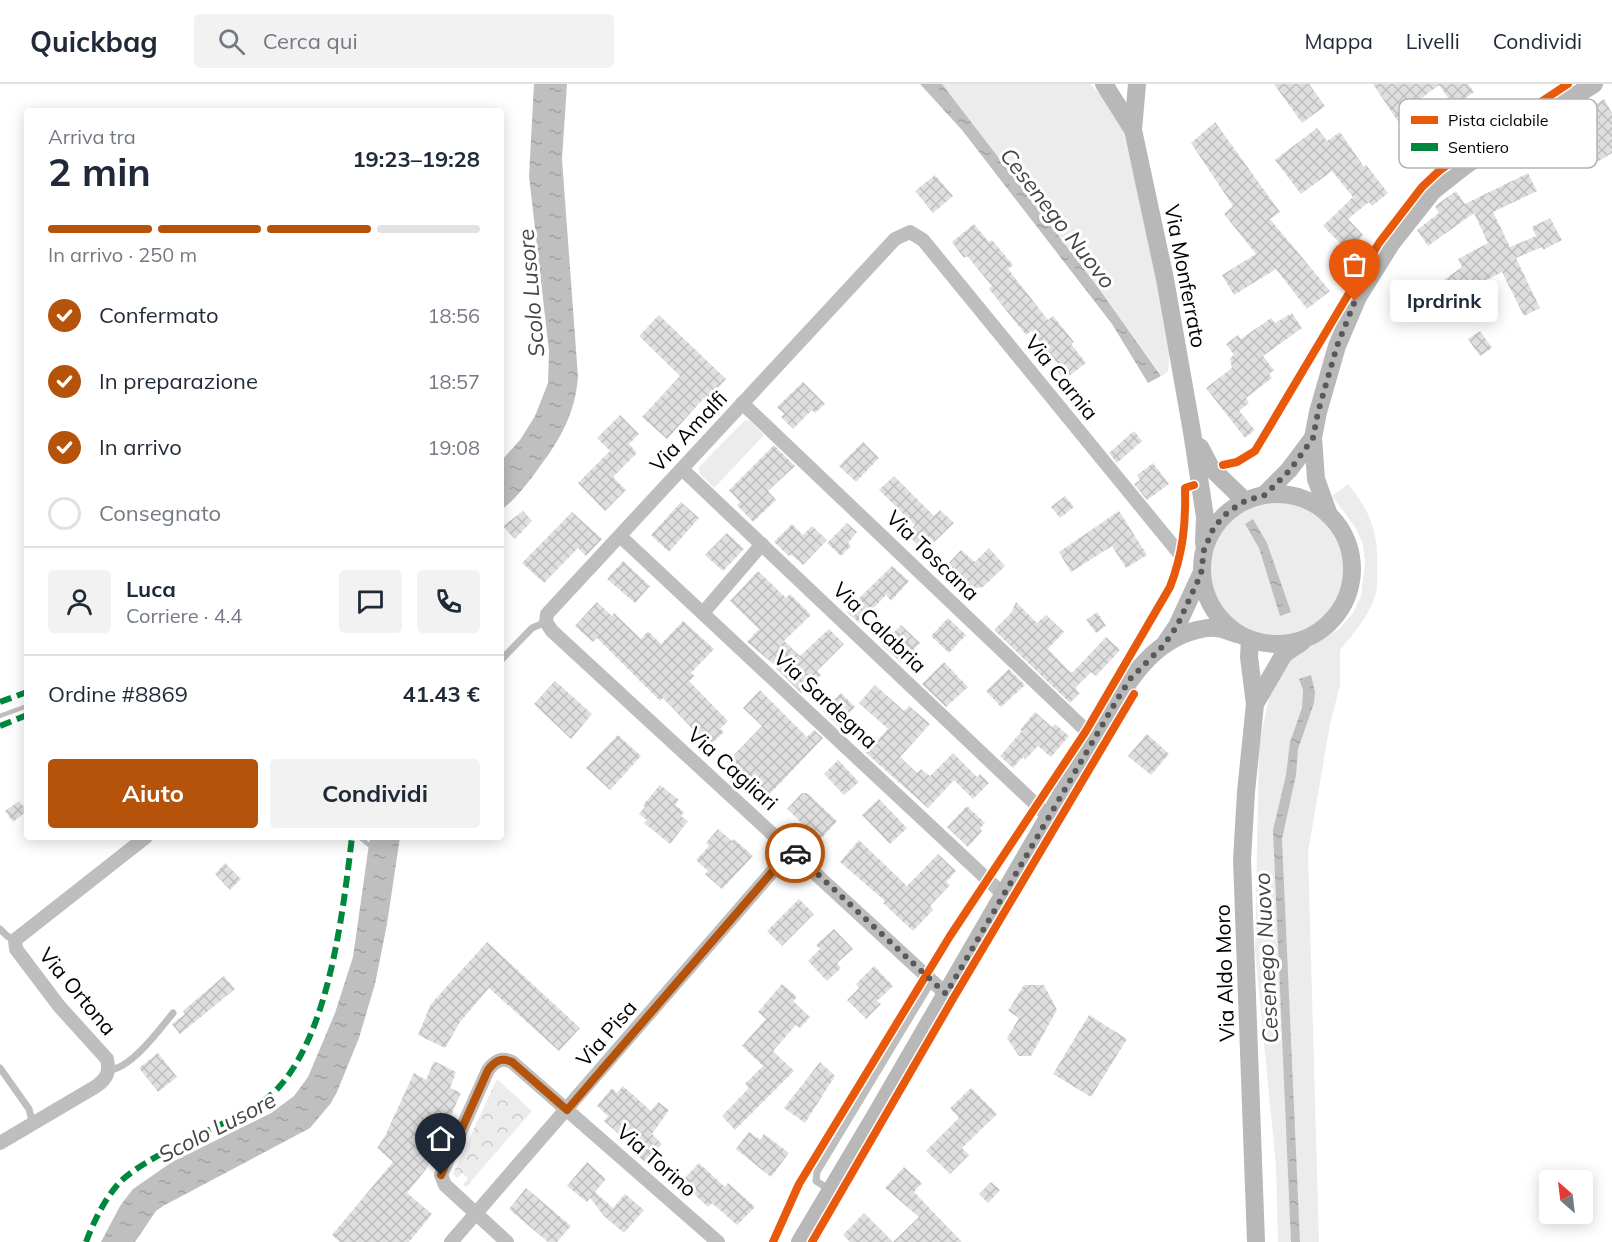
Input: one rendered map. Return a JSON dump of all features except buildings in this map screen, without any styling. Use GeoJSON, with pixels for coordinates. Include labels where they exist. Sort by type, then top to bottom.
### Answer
{"type":"FeatureCollection","features":[{"type":"Feature","properties":{"kind":"main road","name":"Via Monferrato"},"geometry":{"type":"LineString","coordinates":[[1104,84],[1133,130]]}},
{"type":"Feature","properties":{"kind":"main road","name":"Via Monferrato"},"geometry":{"type":"LineString","coordinates":[[1137,84],[1133,130],[1165,279],[1192,432],[1204,517],[1204,550]]}},
{"type":"Feature","properties":{"kind":"main road"},"geometry":{"type":"LineString","coordinates":[[1568,99],[1594,84]]}},
{"type":"Feature","properties":{"kind":"main road"},"geometry":{"type":"LineString","coordinates":[[1164,645],[1177,637],[1214,627],[1264,644],[1285,644],[1306,639],[1327,626],[1342,606],[1351,583],[1352,559],[1344,535],[1329,515],[1317,479],[1313,438],[1318,412],[1337,346],[1355,301],[1391,244],[1420,206],[1462,168]]}},
{"type":"Feature","properties":{"kind":"main road","name":"Via Monferrato"},"geometry":{"type":"LineString","coordinates":[[1192,432],[1211,468],[1245,501]]}},
{"type":"Feature","properties":{"kind":"main road"},"geometry":{"type":"LineString","coordinates":[[1265,495],[1290,470],[1313,438]]}},
{"type":"Feature","properties":{"kind":"main road"},"geometry":{"type":"LineString","coordinates":[[800,1242],[939,988],[1003,894],[1131,678],[1164,645],[1177,626],[1201,574],[1204,550],[1214,527],[1228,512],[1245,501],[1265,495],[1288,495],[1299,498],[1310,502],[1329,515]]}},
{"type":"Feature","properties":{"kind":"main road"},"geometry":{"type":"LineString","coordinates":[[1201,574],[1206,598],[1219,618],[1244,637]]}},
{"type":"Feature","properties":{"kind":"main road","name":"Via Aldo Moro"},"geometry":{"type":"LineString","coordinates":[[1244,637],[1255,704],[1242,860],[1256,1242]]}},
{"type":"Feature","properties":{"kind":"main road","name":"Via Aldo Moro"},"geometry":{"type":"LineString","coordinates":[[1255,704],[1284,654],[1306,639]]}},
{"type":"Feature","properties":{"kind":"street","name":"Via Amalfi"},"geometry":{"type":"LineString","coordinates":[[546,622],[547,614],[554,606],[895,239],[910,232]]}},
{"type":"Feature","properties":{"kind":"street","name":"Via Carnia"},"geometry":{"type":"LineString","coordinates":[[910,232],[923,240],[1179,552]]}},
{"type":"Feature","properties":{"kind":"street","name":"Via Toscana"},"geometry":{"type":"LineString","coordinates":[[742,403],[1094,738]]}},
{"type":"Feature","properties":{"kind":"street","name":"Via Calabria"},"geometry":{"type":"LineString","coordinates":[[682,469],[1049,817]]}},
{"type":"Feature","properties":{"kind":"street","name":"Via Sardegna"},"geometry":{"type":"LineString","coordinates":[[620,536],[1003,894]]}},
{"type":"Feature","properties":{"kind":"street"},"geometry":{"type":"LineString","coordinates":[[704,613],[762,544]]}},
{"type":"Feature","properties":{"kind":"street","name":"Via Cagliari"},"geometry":{"type":"LineString","coordinates":[[546,622],[552,631],[939,988]]}},
{"type":"Feature","properties":{"kind":"street","name":"Via Ortona"},"geometry":{"type":"LineString","coordinates":[[0,1143],[96,1087],[105,1080],[109,1070],[107,1059],[59,1006],[16,949],[15,940],[142,840]]}},
{"type":"Feature","properties":{"kind":"street","name":"Via Pisa"},"geometry":{"type":"LineString","coordinates":[[451,1242],[791,850]]}},
{"type":"Feature","properties":{"kind":"street","name":"Via Torino"},"geometry":{"type":"LineString","coordinates":[[475,1214],[445,1185],[441,1175],[488,1070],[500,1059],[512,1062],[718,1242]]}},
{"type":"Feature","properties":{"kind":"street"},"geometry":{"type":"LineString","coordinates":[[475,1214],[507,1242]]}},
{"type":"Feature","properties":{"kind":"lane","name":"Via Amalfi"},"geometry":{"type":"LineString","coordinates":[[504,657],[532,628],[546,622]]}},
{"type":"Feature","properties":{"kind":"lane","name":"Via Ortona"},"geometry":{"type":"LineString","coordinates":[[0,929],[15,940]]}},
{"type":"Feature","properties":{"kind":"lane","name":"Via Ortona"},"geometry":{"type":"LineString","coordinates":[[109,1070],[123,1065],[140,1050],[173,1013]]}},
{"type":"Feature","properties":{"kind":"lane"},"geometry":{"type":"LineString","coordinates":[[0,1068],[29,1109],[30,1126]]}},
{"type":"Feature","properties":{"kind":"green space"},"geometry":{"type":"Polygon","coordinates":[[[942,84],[1090,84],[1102,96],[1122,126],[1143,214],[1170,349],[1168,371],[1162,376],[1097,286],[942,84]]]}},
{"type":"Feature","properties":{"kind":"green space"},"geometry":{"type":"Polygon","coordinates":[[[745,420],[750,421],[764,435],[714,488],[700,474],[699,467],[745,420]]]}},
{"type":"Feature","properties":{"kind":"green space"},"geometry":{"type":"Polygon","coordinates":[[[1348,484],[1363,505],[1372,525],[1377,547],[1377,584],[1369,611],[1340,650],[1340,685],[1330,724],[1308,852],[1319,1242],[1278,1242],[1276,1166],[1255,950],[1259,745],[1270,693],[1287,660],[1339,629],[1353,613],[1361,596],[1365,563],[1363,544],[1355,527],[1332,496],[1348,484]]]}},
{"type":"Feature","properties":{"kind":"green space"},"geometry":{"type":"Polygon","coordinates":[[[1276,499],[1302,505],[1325,519],[1339,542],[1345,568],[1339,594],[1325,617],[1302,631],[1276,637],[1250,631],[1227,617],[1213,594],[1207,568],[1213,542],[1227,519],[1250,505],[1276,499]]]}},
{"type":"Feature","properties":{"kind":"green space"},"geometry":{"type":"Polygon","coordinates":[[[497,1079],[532,1111],[466,1187],[463,1185],[468,1178],[462,1173],[457,1178],[453,1174],[497,1079]]]}},
{"type":"Feature","properties":{"kind":"water"},"geometry":{"type":"Polygon","coordinates":[[[534,84],[567,84],[562,159],[578,377],[574,403],[560,437],[525,486],[504,508],[504,458],[520,440],[535,416],[548,383],[549,351],[529,176],[534,84]]]}},
{"type":"Feature","properties":{"kind":"water"},"geometry":{"type":"Polygon","coordinates":[[[920,84],[942,84],[1097,286],[1161,376],[1148,383],[1112,324],[962,130],[920,84]]]}},
{"type":"Feature","properties":{"kind":"water"},"geometry":{"type":"Polygon","coordinates":[[[1253,519],[1267,543],[1291,612],[1280,616],[1259,548],[1245,524],[1253,519]]]}},
{"type":"Feature","properties":{"kind":"water"},"geometry":{"type":"Polygon","coordinates":[[[1311,675],[1315,692],[1314,703],[1298,749],[1296,775],[1282,839],[1300,1242],[1291,1242],[1273,830],[1286,775],[1290,742],[1302,708],[1303,690],[1299,679],[1311,675]]]}},
{"type":"Feature","properties":{"kind":"water"},"geometry":{"type":"Polygon","coordinates":[[[370,840],[400,840],[375,984],[359,1038],[331,1103],[310,1128],[163,1206],[156,1211],[135,1242],[101,1242],[120,1206],[133,1189],[172,1162],[271,1113],[294,1096],[308,1077],[335,1013],[353,957],[370,840]]]}},
{"type":"Feature","properties":{"kind":"waterway"},"geometry":{"type":"LineString","coordinates":[[0,716],[24,707]]}},
{"type":"Feature","properties":{"kind":"waterway"},"geometry":{"type":"LineString","coordinates":[[363,840],[373,848]]}},
{"type":"Feature","properties":{"kind":"marked path"},"geometry":{"type":"LineString","coordinates":[[0,702],[24,693]]}},
{"type":"Feature","properties":{"kind":"marked path"},"geometry":{"type":"LineString","coordinates":[[0,726],[24,716]]}},
{"type":"Feature","properties":{"kind":"marked path"},"geometry":{"type":"LineString","coordinates":[[86,1242],[104,1204],[119,1183],[156,1157],[262,1102],[279,1087],[296,1063],[311,1034],[331,968],[344,899],[352,840]]}},
{"type":"Feature","properties":{"kind":"cycle path"},"geometry":{"type":"LineString","coordinates":[[1545,99],[1568,84]]}},
{"type":"Feature","properties":{"kind":"cycle path"},"geometry":{"type":"LineString","coordinates":[[1223,465],[1237,462],[1255,451],[1379,243],[1422,187],[1443,168]]}},
{"type":"Feature","properties":{"kind":"cycle path"},"geometry":{"type":"LineString","coordinates":[[773,1242],[799,1184],[950,936],[1086,731],[1170,587],[1183,538],[1185,488],[1194,485]]}},
{"type":"Feature","properties":{"kind":"cycle path"},"geometry":{"type":"LineString","coordinates":[[812,1242],[1134,694]]}},
{"type":"Feature","properties":{"kind":"way so far"},"geometry":{"type":"LineString","coordinates":[[795,853],[946,994],[1118,698],[1131,678],[1164,645],[1177,626],[1201,574],[1204,550],[1214,527],[1228,512],[1245,501],[1265,495],[1290,470],[1313,438],[1323,392],[1337,346],[1355,301]]}},
{"type":"Feature","properties":{"kind":"place","name":"Iprdrink"},"geometry":{"type":"Point","coordinates":[1355,301]}},
{"type":"Feature","properties":{"kind":"route"},"geometry":{"type":"LineString","coordinates":[[441,1175],[493,1063],[500,1059],[512,1062],[567,1110],[791,850],[795,853]]}},
{"type":"Feature","properties":{"kind":"water label","name":"Cesenego Nuovo"},"geometry":{"type":"Point","coordinates":[1058,218]}},
{"type":"Feature","properties":{"kind":"water label","name":"Scolo Lusore"},"geometry":{"type":"Point","coordinates":[531,293]}},
{"type":"Feature","properties":{"kind":"water label","name":"Cesenego Nuovo"},"geometry":{"type":"Point","coordinates":[1266,958]}},
{"type":"Feature","properties":{"kind":"water label","name":"Scolo Lusore"},"geometry":{"type":"Point","coordinates":[217,1127]}}]}
